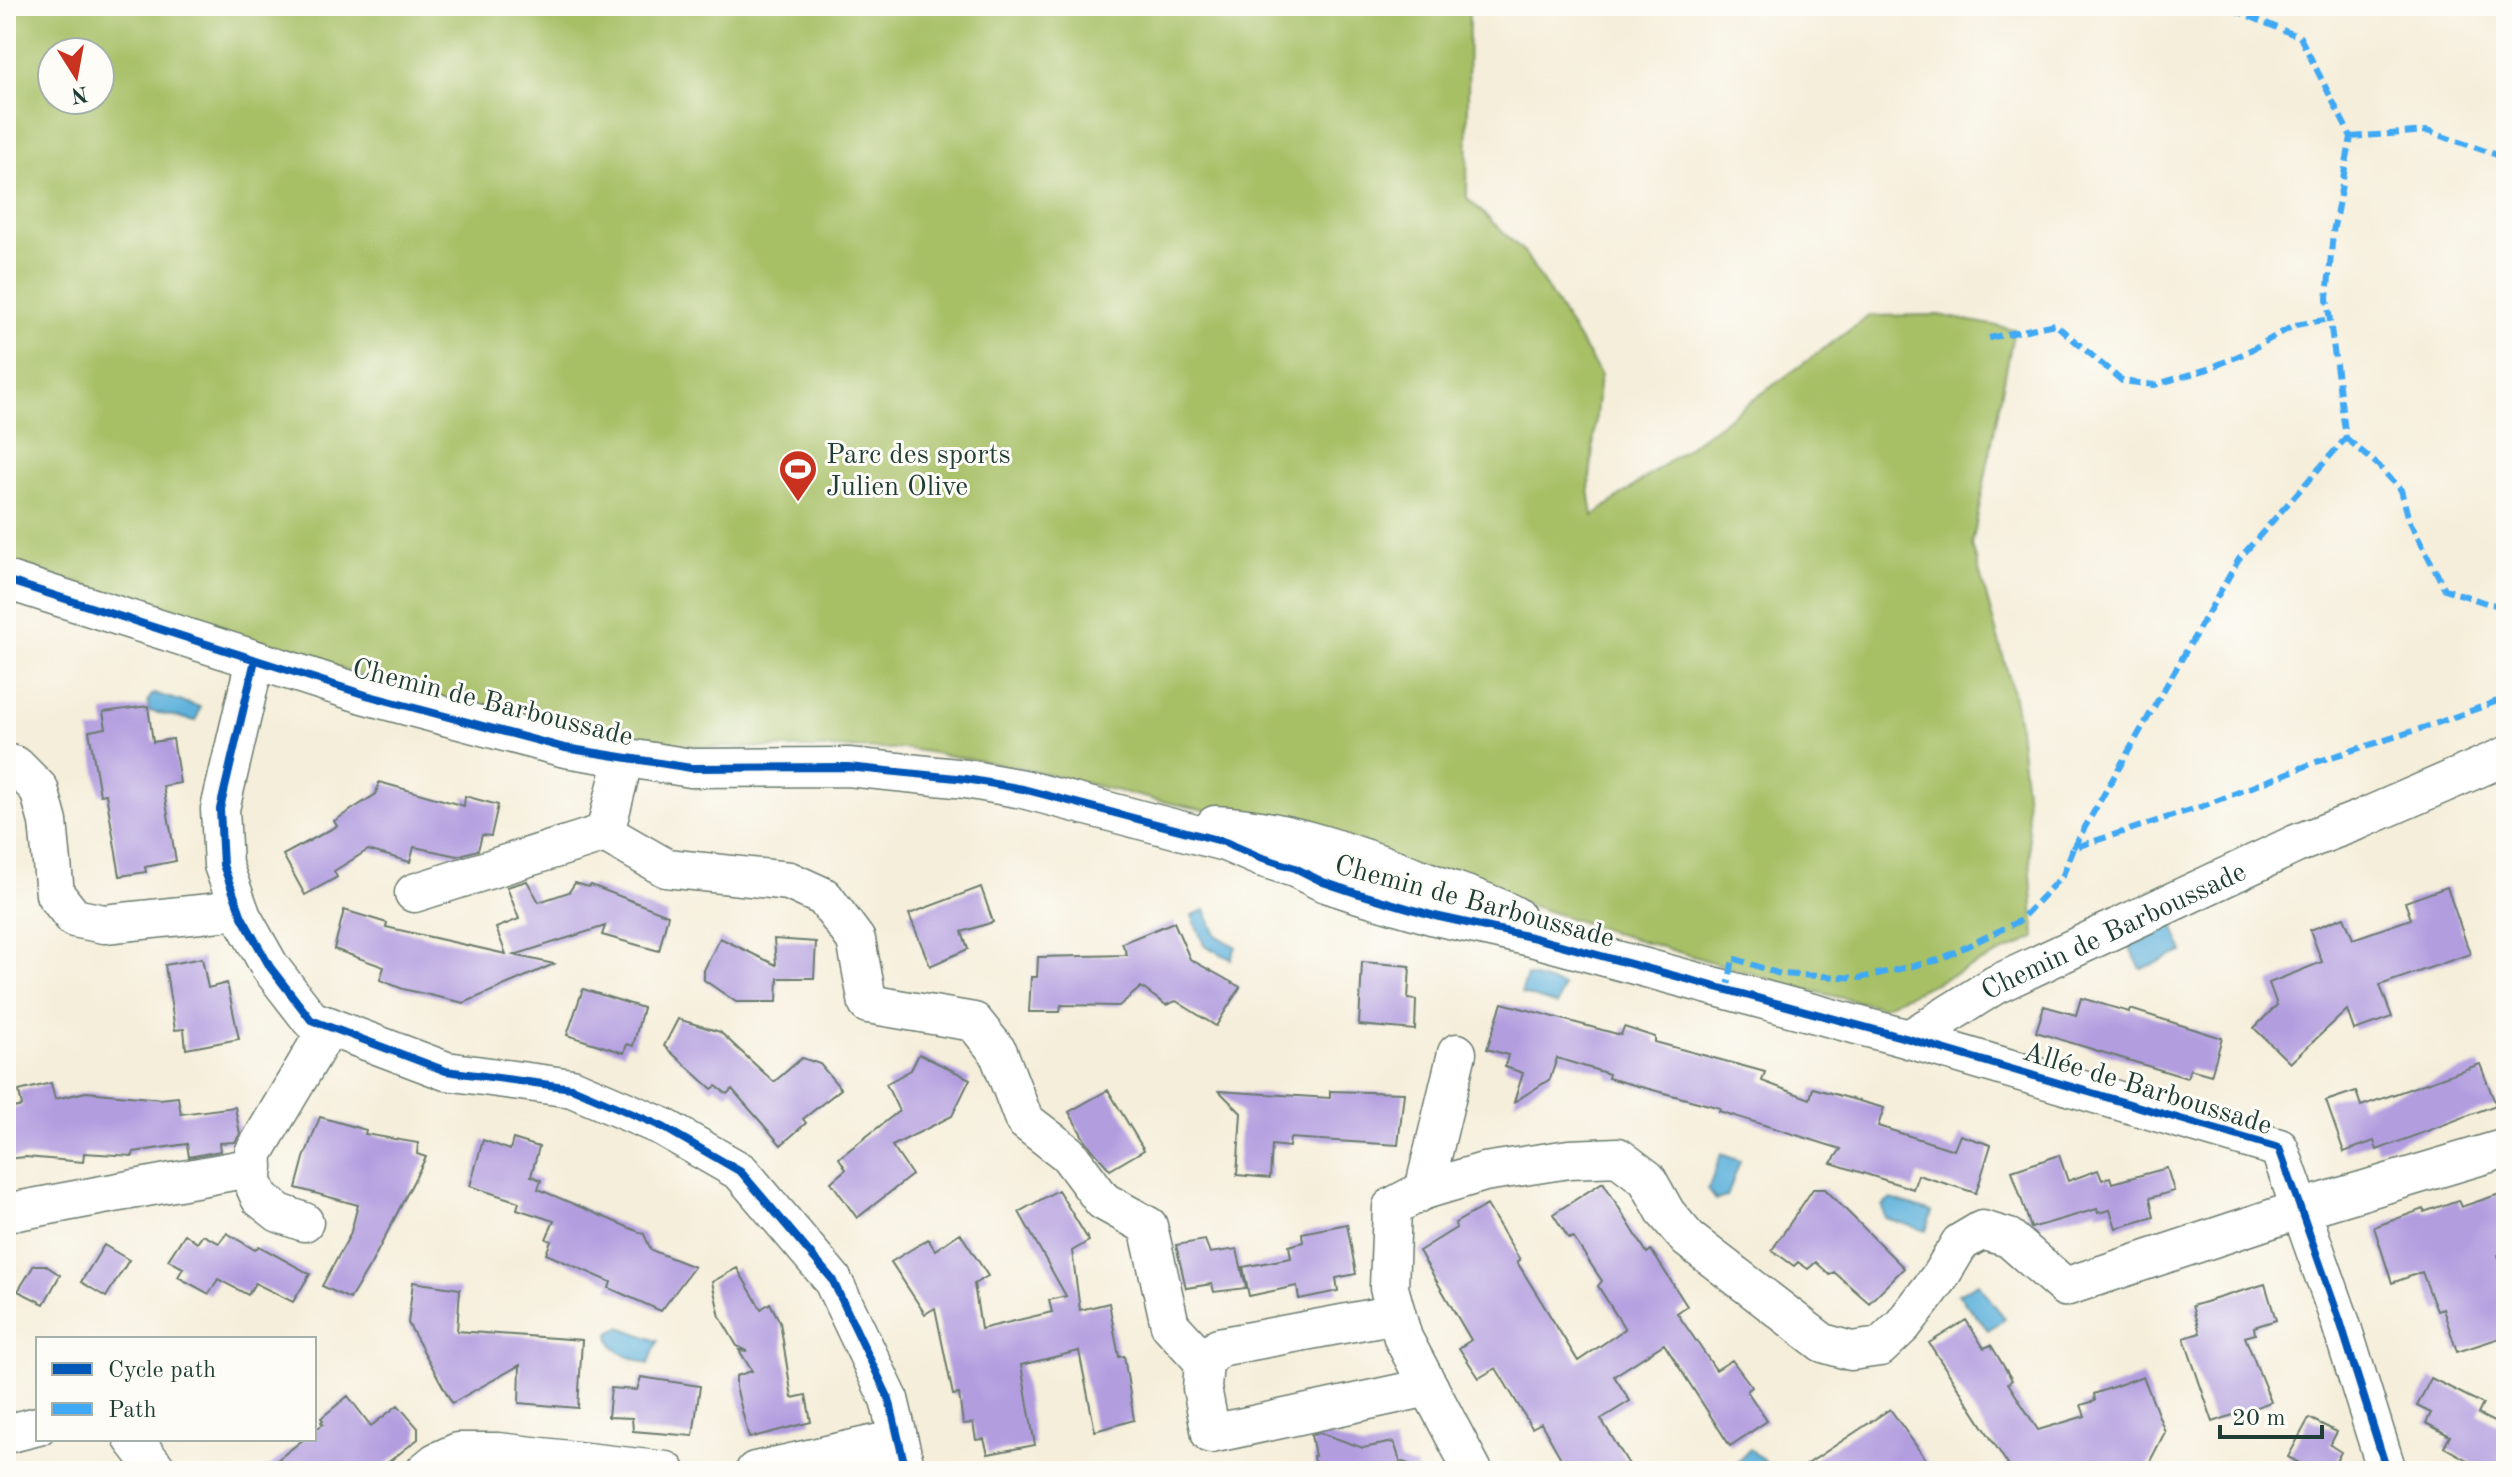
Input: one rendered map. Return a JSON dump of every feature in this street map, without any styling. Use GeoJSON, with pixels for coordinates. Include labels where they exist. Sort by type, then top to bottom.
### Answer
{"type":"FeatureCollection","features":[{"type":"Feature","properties":{"kind":"street","name":"Chemin de Barboussade"},"geometry":{"type":"LineString","coordinates":[[6,580],[366,695],[549,744],[691,768],[848,767],[966,779],[1023,789],[1161,824],[1248,826],[1312,859],[1413,876],[1506,911],[1580,951],[1909,1039],[1995,985],[2296,844],[2506,756]]}},
{"type":"Feature","properties":{"kind":"street"},"geometry":{"type":"LineString","coordinates":[[255,660],[220,809],[223,865],[239,910],[270,967],[311,1020],[446,1071],[572,1088],[663,1127],[741,1172],[832,1279],[889,1399],[902,1455],[755,1471]]}},
{"type":"Feature","properties":{"kind":"street"},"geometry":{"type":"LineString","coordinates":[[605,833],[624,758]]}},
{"type":"Feature","properties":{"kind":"street"},"geometry":{"type":"LineString","coordinates":[[6,763],[16,766],[39,789],[48,822],[55,894],[74,918],[104,924],[239,910]]}},
{"type":"Feature","properties":{"kind":"street"},"geometry":{"type":"LineString","coordinates":[[414,893],[605,833],[666,868],[789,881],[824,897],[856,940],[868,1004],[974,1022],[998,1052],[1024,1120],[1068,1154],[1103,1201],[1148,1226],[1170,1325],[1204,1362]]}},
{"type":"Feature","properties":{"kind":"street"},"geometry":{"type":"LineString","coordinates":[[304,1222],[279,1213],[260,1198],[253,1182],[254,1153],[329,1026]]}},
{"type":"Feature","properties":{"kind":"street","name":"Allée de Barboussade"},"geometry":{"type":"LineString","coordinates":[[1909,1039],[2279,1148],[2340,1321],[2387,1471]]}},
{"type":"Feature","properties":{"kind":"street"},"geometry":{"type":"LineString","coordinates":[[1457,1053],[1408,1199],[1389,1288],[1403,1338],[1473,1471]]}},
{"type":"Feature","properties":{"kind":"street"},"geometry":{"type":"LineString","coordinates":[[1408,1199],[1484,1172],[1569,1159],[1618,1157],[1647,1179],[1666,1213],[1688,1239],[1823,1343],[1851,1351],[1880,1347],[1903,1325],[1930,1290],[1960,1243],[1982,1230],[2009,1238],[2065,1287],[2301,1209],[2506,1148]]}},
{"type":"Feature","properties":{"kind":"street"},"geometry":{"type":"LineString","coordinates":[[6,1213],[254,1167]]}},
{"type":"Feature","properties":{"kind":"street"},"geometry":{"type":"LineString","coordinates":[[1396,1314],[1219,1347],[1204,1362],[1202,1388],[1211,1434],[1429,1387]]}},
{"type":"Feature","properties":{"kind":"street"},"geometry":{"type":"LineString","coordinates":[[6,1434],[36,1426]]}},
{"type":"Feature","properties":{"kind":"street"},"geometry":{"type":"LineString","coordinates":[[135,1441],[158,1471]]}},
{"type":"Feature","properties":{"kind":"street"},"geometry":{"type":"LineString","coordinates":[[425,1471],[458,1452],[498,1452],[666,1471]]}},
{"type":"Feature","properties":{"kind":"green space","name":"Parc des sports Julien Olive"},"geometry":{"type":"Polygon","coordinates":[[[6,6],[1469,6],[1467,198],[1524,252],[1600,374],[1589,489],[1593,516],[1869,316],[1938,315],[2014,329],[1972,545],[2018,719],[2035,938],[1881,1007],[1799,988],[1615,933],[1301,830],[1012,766],[909,749],[705,747],[581,733],[404,689],[6,560],[6,6]]]}},
{"type":"Feature","properties":{"kind":"water"},"geometry":{"type":"Polygon","coordinates":[[[156,694],[200,707],[196,721],[149,711],[148,701],[156,694]]]}},
{"type":"Feature","properties":{"kind":"water"},"geometry":{"type":"Polygon","coordinates":[[[1205,910],[1216,935],[1236,947],[1231,959],[1204,945],[1192,915],[1205,910]]]}},
{"type":"Feature","properties":{"kind":"water"},"geometry":{"type":"Polygon","coordinates":[[[2173,925],[2183,952],[2141,969],[2129,946],[2173,925]]]}},
{"type":"Feature","properties":{"kind":"water"},"geometry":{"type":"Polygon","coordinates":[[[1527,976],[1563,986],[1557,1005],[1521,993],[1527,976]]]}},
{"type":"Feature","properties":{"kind":"water"},"geometry":{"type":"Polygon","coordinates":[[[1721,1154],[1740,1161],[1727,1197],[1716,1200],[1708,1190],[1721,1154]]]}},
{"type":"Feature","properties":{"kind":"water"},"geometry":{"type":"Polygon","coordinates":[[[1891,1199],[1932,1212],[1926,1231],[1885,1218],[1882,1206],[1891,1199]]]}},
{"type":"Feature","properties":{"kind":"water"},"geometry":{"type":"Polygon","coordinates":[[[1978,1283],[2005,1319],[1988,1330],[1958,1294],[1978,1283]]]}},
{"type":"Feature","properties":{"kind":"water"},"geometry":{"type":"Polygon","coordinates":[[[620,1327],[658,1341],[648,1364],[623,1354],[614,1346],[609,1334],[620,1327]]]}},
{"type":"Feature","properties":{"kind":"water"},"geometry":{"type":"Polygon","coordinates":[[[1750,1449],[1771,1467],[1767,1471],[1755,1471],[1751,1467],[1746,1471],[1728,1471],[1750,1449]]]}},
{"type":"Feature","properties":{"kind":"building"},"geometry":{"type":"Polygon","coordinates":[[[148,706],[153,742],[173,739],[180,783],[163,786],[176,861],[145,867],[146,872],[120,876],[106,794],[100,795],[89,731],[106,728],[103,712],[148,706]]]}},
{"type":"Feature","properties":{"kind":"building"},"geometry":{"type":"Polygon","coordinates":[[[379,782],[464,806],[465,796],[498,805],[491,836],[482,835],[478,850],[457,856],[414,847],[410,862],[368,850],[334,871],[337,877],[305,895],[283,855],[337,826],[334,821],[376,794],[379,782]]]}},
{"type":"Feature","properties":{"kind":"building"},"geometry":{"type":"Polygon","coordinates":[[[527,881],[539,902],[569,892],[575,883],[591,885],[668,915],[659,951],[602,935],[605,926],[514,955],[554,964],[464,1003],[403,989],[380,980],[384,967],[334,949],[344,910],[387,923],[386,927],[506,954],[496,928],[519,919],[507,887],[527,881]]]}},
{"type":"Feature","properties":{"kind":"building"},"geometry":{"type":"Polygon","coordinates":[[[981,887],[993,922],[962,932],[968,949],[930,966],[909,914],[981,887]]]}},
{"type":"Feature","properties":{"kind":"building"},"geometry":{"type":"Polygon","coordinates":[[[2447,887],[2470,954],[2380,985],[2392,1017],[2354,1030],[2347,1010],[2290,1063],[2254,1028],[2277,1005],[2269,983],[2322,962],[2310,930],[2344,917],[2353,939],[2411,919],[2405,902],[2447,887]]]}},
{"type":"Feature","properties":{"kind":"building"},"geometry":{"type":"Polygon","coordinates":[[[1174,922],[1190,959],[1240,987],[1216,1026],[1176,1001],[1166,1005],[1141,987],[1119,1006],[1061,1005],[1060,1012],[1029,1012],[1031,977],[1037,977],[1038,957],[1127,955],[1122,943],[1174,922]]]}},
{"type":"Feature","properties":{"kind":"building"},"geometry":{"type":"Polygon","coordinates":[[[720,938],[776,965],[774,939],[816,942],[814,978],[778,978],[777,1002],[736,1002],[704,980],[704,970],[720,938]]]}},
{"type":"Feature","properties":{"kind":"building"},"geometry":{"type":"Polygon","coordinates":[[[202,958],[208,988],[227,983],[239,1039],[186,1049],[184,1029],[175,1030],[165,965],[202,958]]]}},
{"type":"Feature","properties":{"kind":"building"},"geometry":{"type":"Polygon","coordinates":[[[1362,962],[1410,966],[1408,999],[1416,1000],[1415,1030],[1359,1025],[1362,962]]]}},
{"type":"Feature","properties":{"kind":"building"},"geometry":{"type":"Polygon","coordinates":[[[583,989],[643,1008],[633,1046],[627,1044],[624,1053],[567,1035],[583,989]]]}},
{"type":"Feature","properties":{"kind":"building"},"geometry":{"type":"Polygon","coordinates":[[[2081,998],[2129,1012],[2130,1009],[2222,1038],[2211,1075],[2190,1069],[2187,1078],[2036,1032],[2044,1006],[2076,1015],[2081,998]]]}},
{"type":"Feature","properties":{"kind":"building"},"geometry":{"type":"Polygon","coordinates":[[[1502,1003],[1621,1035],[1624,1027],[1655,1037],[1655,1042],[1765,1072],[1762,1081],[1810,1099],[1813,1088],[1884,1108],[1878,1126],[1954,1150],[1960,1135],[1991,1145],[1976,1193],[1918,1175],[1913,1189],[1831,1163],[1841,1149],[1719,1111],[1720,1108],[1608,1078],[1609,1074],[1557,1058],[1550,1079],[1514,1102],[1523,1073],[1505,1067],[1508,1055],[1487,1049],[1502,1003]]]}},
{"type":"Feature","properties":{"kind":"building"},"geometry":{"type":"Polygon","coordinates":[[[678,1019],[720,1032],[774,1082],[802,1058],[820,1064],[841,1089],[803,1119],[806,1123],[781,1145],[732,1089],[727,1094],[716,1086],[712,1089],[664,1046],[678,1019]]]}},
{"type":"Feature","properties":{"kind":"building"},"geometry":{"type":"Polygon","coordinates":[[[919,1054],[970,1079],[952,1116],[892,1146],[912,1175],[857,1218],[831,1182],[846,1169],[839,1158],[899,1111],[886,1084],[911,1070],[919,1054]]]}},
{"type":"Feature","properties":{"kind":"building"},"geometry":{"type":"Polygon","coordinates":[[[2480,1064],[2496,1105],[2377,1150],[2374,1141],[2344,1152],[2326,1101],[2356,1091],[2361,1106],[2480,1064]]]}},
{"type":"Feature","properties":{"kind":"building"},"geometry":{"type":"Polygon","coordinates":[[[51,1083],[55,1099],[86,1092],[160,1099],[178,1097],[181,1114],[235,1107],[240,1134],[235,1142],[219,1143],[220,1151],[189,1157],[187,1144],[134,1152],[133,1156],[84,1153],[83,1162],[26,1157],[6,1159],[6,1110],[22,1106],[19,1091],[51,1083]]]}},
{"type":"Feature","properties":{"kind":"building"},"geometry":{"type":"Polygon","coordinates":[[[1108,1090],[1144,1150],[1110,1170],[1086,1142],[1069,1112],[1108,1090]]]}},
{"type":"Feature","properties":{"kind":"building"},"geometry":{"type":"Polygon","coordinates":[[[1219,1091],[1330,1098],[1330,1091],[1404,1093],[1398,1145],[1290,1138],[1289,1147],[1272,1145],[1270,1178],[1237,1175],[1241,1113],[1219,1091]]]}},
{"type":"Feature","properties":{"kind":"building"},"geometry":{"type":"Polygon","coordinates":[[[320,1117],[366,1130],[365,1134],[418,1143],[417,1154],[426,1157],[350,1299],[322,1286],[350,1235],[358,1205],[296,1188],[320,1117]]]}},
{"type":"Feature","properties":{"kind":"building"},"geometry":{"type":"Polygon","coordinates":[[[513,1139],[539,1147],[531,1176],[541,1180],[538,1189],[644,1234],[651,1250],[694,1267],[661,1311],[609,1288],[611,1282],[546,1254],[551,1241],[546,1239],[554,1221],[517,1209],[519,1202],[470,1186],[483,1140],[510,1150],[513,1139]]]}},
{"type":"Feature","properties":{"kind":"building"},"geometry":{"type":"Polygon","coordinates":[[[2059,1155],[2068,1181],[2098,1170],[2102,1180],[2110,1177],[2112,1183],[2167,1168],[2174,1191],[2150,1198],[2154,1217],[2116,1228],[2110,1210],[2098,1213],[2097,1209],[2031,1228],[2012,1171],[2059,1155]]]}},
{"type":"Feature","properties":{"kind":"building"},"geometry":{"type":"Polygon","coordinates":[[[1603,1182],[1647,1253],[1651,1250],[1687,1306],[1677,1313],[1716,1370],[1732,1360],[1752,1387],[1747,1391],[1767,1421],[1730,1446],[1664,1344],[1614,1376],[1630,1401],[1601,1419],[1633,1471],[1568,1471],[1541,1423],[1532,1428],[1496,1368],[1479,1378],[1459,1348],[1471,1340],[1419,1251],[1456,1228],[1455,1223],[1487,1205],[1520,1260],[1517,1262],[1578,1361],[1625,1329],[1598,1286],[1602,1281],[1573,1237],[1569,1239],[1553,1214],[1603,1182]]]}},
{"type":"Feature","properties":{"kind":"building"},"geometry":{"type":"Polygon","coordinates":[[[1813,1189],[1825,1189],[1904,1268],[1869,1303],[1834,1272],[1830,1275],[1816,1262],[1808,1269],[1798,1262],[1794,1266],[1772,1250],[1813,1189]]]}},
{"type":"Feature","properties":{"kind":"building"},"geometry":{"type":"Polygon","coordinates":[[[1058,1190],[1089,1241],[1072,1251],[1080,1310],[1109,1303],[1119,1357],[1124,1356],[1134,1420],[1095,1431],[1079,1351],[1021,1365],[1035,1445],[988,1454],[984,1439],[976,1440],[973,1423],[963,1424],[959,1394],[953,1395],[935,1308],[925,1314],[891,1262],[928,1239],[935,1250],[960,1233],[988,1276],[974,1284],[981,1329],[1052,1312],[1049,1300],[1066,1296],[1019,1212],[1058,1190]]]}},
{"type":"Feature","properties":{"kind":"building"},"geometry":{"type":"Polygon","coordinates":[[[2506,1192],[2506,1252],[2498,1255],[2506,1280],[2506,1336],[2457,1352],[2443,1309],[2437,1311],[2422,1272],[2392,1283],[2374,1227],[2423,1209],[2424,1212],[2458,1200],[2461,1207],[2506,1192]]]}},
{"type":"Feature","properties":{"kind":"building"},"geometry":{"type":"Polygon","coordinates":[[[1347,1224],[1356,1274],[1336,1278],[1338,1291],[1299,1299],[1297,1286],[1249,1296],[1243,1267],[1291,1258],[1289,1246],[1303,1242],[1302,1233],[1347,1224]]]}},
{"type":"Feature","properties":{"kind":"building"},"geometry":{"type":"Polygon","coordinates":[[[227,1233],[255,1250],[259,1246],[310,1274],[293,1302],[255,1283],[248,1295],[218,1279],[209,1294],[178,1277],[183,1268],[168,1260],[185,1234],[197,1243],[203,1235],[219,1243],[227,1233]]]}},
{"type":"Feature","properties":{"kind":"building"},"geometry":{"type":"Polygon","coordinates":[[[1205,1240],[1210,1253],[1237,1249],[1246,1288],[1214,1292],[1212,1284],[1186,1288],[1176,1245],[1205,1240]]]}},
{"type":"Feature","properties":{"kind":"building"},"geometry":{"type":"Polygon","coordinates":[[[104,1245],[129,1260],[106,1297],[81,1282],[104,1245]]]}},
{"type":"Feature","properties":{"kind":"building"},"geometry":{"type":"Polygon","coordinates":[[[34,1265],[45,1265],[60,1275],[44,1304],[18,1291],[34,1265]]]}},
{"type":"Feature","properties":{"kind":"building"},"geometry":{"type":"Polygon","coordinates":[[[737,1268],[761,1309],[770,1303],[780,1322],[792,1398],[806,1395],[811,1422],[749,1438],[736,1376],[752,1371],[739,1350],[747,1351],[737,1346],[720,1317],[712,1282],[737,1268]]]}},
{"type":"Feature","properties":{"kind":"building"},"geometry":{"type":"Polygon","coordinates":[[[413,1282],[460,1289],[457,1331],[582,1340],[578,1408],[519,1403],[520,1365],[452,1403],[408,1323],[413,1282]]]}},
{"type":"Feature","properties":{"kind":"building"},"geometry":{"type":"Polygon","coordinates":[[[2265,1284],[2276,1320],[2254,1327],[2255,1334],[2245,1337],[2271,1402],[2213,1422],[2184,1338],[2200,1333],[2192,1306],[2265,1284]]]}},
{"type":"Feature","properties":{"kind":"building"},"geometry":{"type":"Polygon","coordinates":[[[1966,1320],[1984,1348],[1991,1345],[2012,1380],[2008,1383],[2038,1430],[2085,1416],[2081,1405],[2095,1401],[2094,1394],[2143,1376],[2165,1432],[2145,1471],[2012,1471],[1929,1343],[1966,1320]]]}},
{"type":"Feature","properties":{"kind":"building"},"geometry":{"type":"Polygon","coordinates":[[[641,1377],[700,1386],[693,1436],[633,1431],[632,1418],[608,1417],[611,1388],[637,1390],[641,1377]]]}},
{"type":"Feature","properties":{"kind":"building"},"geometry":{"type":"Polygon","coordinates":[[[2431,1378],[2483,1404],[2478,1414],[2506,1428],[2506,1471],[2487,1471],[2444,1447],[2450,1436],[2426,1423],[2431,1413],[2417,1406],[2431,1378]]]}},
{"type":"Feature","properties":{"kind":"building"},"geometry":{"type":"Polygon","coordinates":[[[348,1396],[371,1426],[398,1405],[418,1428],[418,1439],[377,1471],[263,1471],[301,1441],[316,1441],[316,1429],[323,1424],[321,1418],[348,1396]]]}},
{"type":"Feature","properties":{"kind":"building"},"geometry":{"type":"Polygon","coordinates":[[[1890,1409],[1934,1471],[1797,1471],[1890,1409]]]}},
{"type":"Feature","properties":{"kind":"building"},"geometry":{"type":"Polygon","coordinates":[[[2309,1418],[2337,1432],[2330,1445],[2341,1452],[2331,1471],[2314,1471],[2288,1457],[2309,1418]]]}},
{"type":"Feature","properties":{"kind":"building"},"geometry":{"type":"Polygon","coordinates":[[[1321,1433],[1363,1448],[1394,1442],[1400,1461],[1417,1467],[1416,1471],[1315,1471],[1311,1435],[1321,1433]]]}},
{"type":"Feature","properties":{"kind":"marked path"},"geometry":{"type":"LineString","coordinates":[[2073,848],[2239,559],[2346,438],[2327,299],[2333,232],[2351,137],[2300,37],[2224,6]]}},
{"type":"Feature","properties":{"kind":"marked path"},"geometry":{"type":"LineString","coordinates":[[2351,137],[2427,131],[2506,158]]}},
{"type":"Feature","properties":{"kind":"marked path"},"geometry":{"type":"LineString","coordinates":[[1989,338],[2055,324],[2122,381],[2154,385],[2208,369],[2243,354],[2295,325],[2330,319]]}},
{"type":"Feature","properties":{"kind":"marked path"},"geometry":{"type":"LineString","coordinates":[[2346,438],[2401,490],[2409,520],[2445,589],[2489,604],[2506,606]]}},
{"type":"Feature","properties":{"kind":"marked path"},"geometry":{"type":"LineString","coordinates":[[1727,992],[1733,958],[1780,974],[1860,978],[1939,960],[2019,921],[2063,875],[2073,848],[2203,806],[2319,761],[2506,698]]}},
{"type":"Feature","properties":{"kind":"cycle path"},"geometry":{"type":"LineString","coordinates":[[6,580],[366,695],[565,748],[691,768],[848,767],[966,779],[1023,789],[1225,842],[1323,882],[1435,916],[1531,937],[1909,1039],[2279,1148],[2340,1321],[2387,1471]]}},
{"type":"Feature","properties":{"kind":"cycle path"},"geometry":{"type":"LineString","coordinates":[[255,660],[220,809],[223,865],[242,917],[270,967],[311,1020],[446,1071],[572,1088],[663,1127],[741,1172],[832,1279],[889,1399],[906,1471]]}},
{"type":"Feature","properties":{"kind":"place","name":"Parc des sports Julien Olive"},"geometry":{"type":"Point","coordinates":[798,503]}}]}
